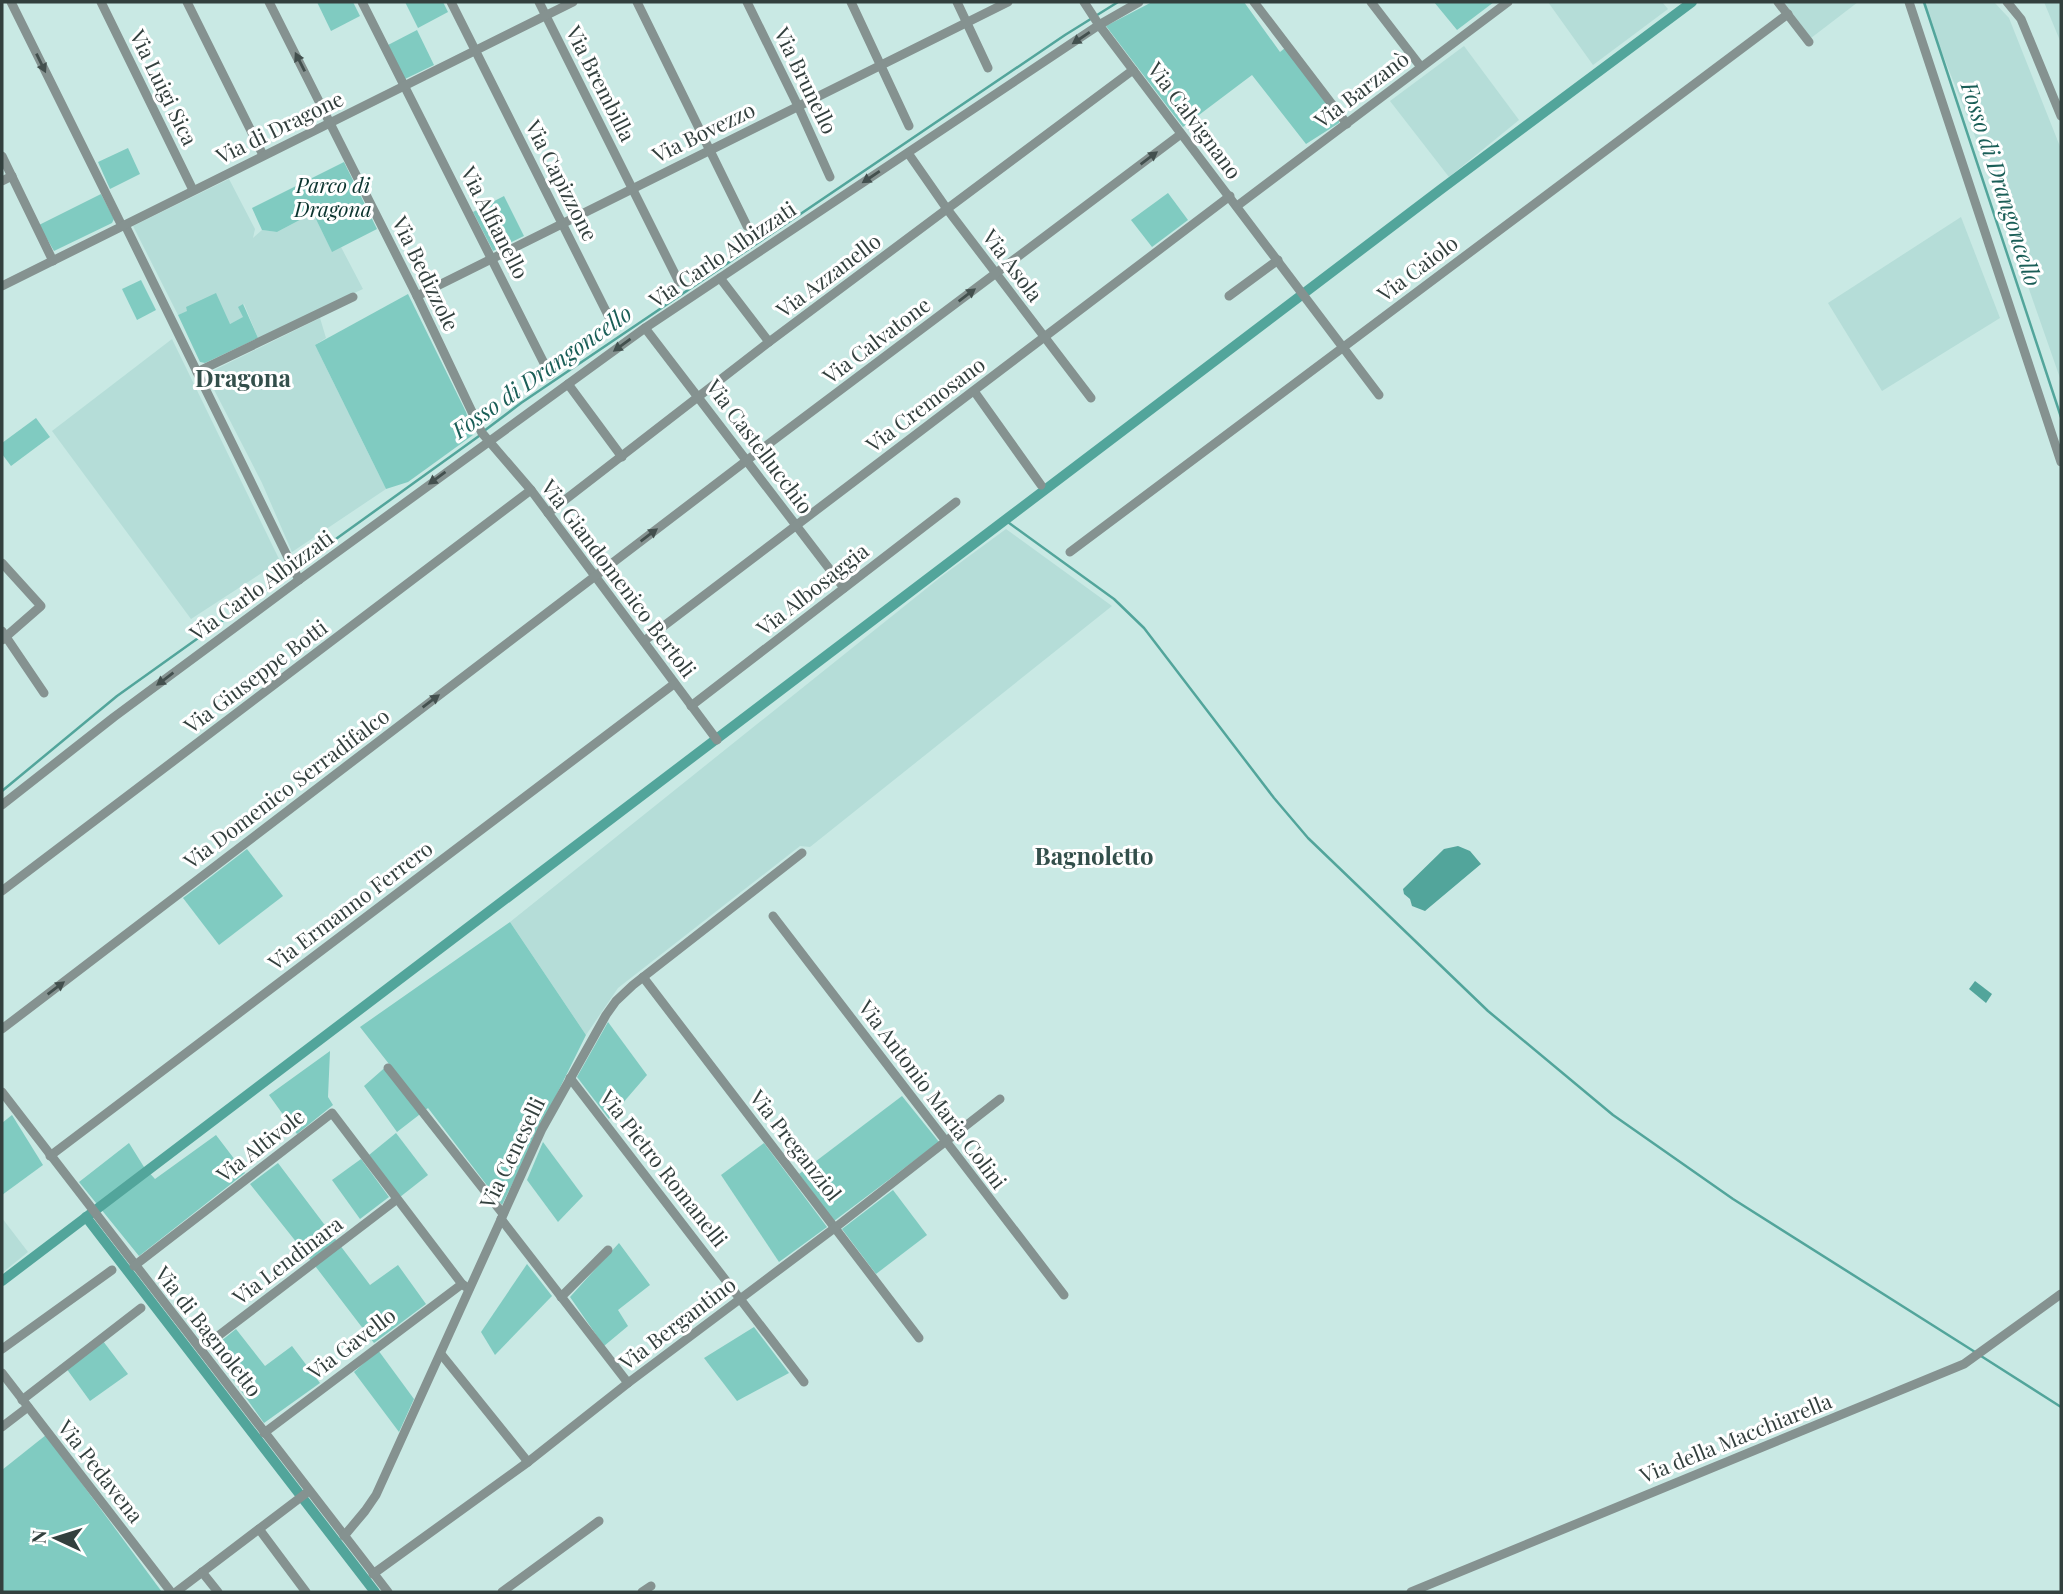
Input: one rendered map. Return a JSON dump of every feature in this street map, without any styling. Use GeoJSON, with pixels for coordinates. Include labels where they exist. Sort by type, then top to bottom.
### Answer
{"type":"FeatureCollection","features":[{"type":"Feature","properties":{"kind":"street"},"geometry":{"type":"LineString","coordinates":[[11,2],[299,580]]}},
{"type":"Feature","properties":{"kind":"street","name":"Via Luigi Sica"},"geometry":{"type":"LineString","coordinates":[[101,2],[194,190]]}},
{"type":"Feature","properties":{"kind":"street"},"geometry":{"type":"LineString","coordinates":[[187,2],[263,155]]}},
{"type":"Feature","properties":{"kind":"street","name":"Via Bedizzole"},"geometry":{"type":"LineString","coordinates":[[269,2],[331,123],[477,424],[489,440]]}},
{"type":"Feature","properties":{"kind":"street","name":"Via Alfianello"},"geometry":{"type":"LineString","coordinates":[[362,2],[550,375]]}},
{"type":"Feature","properties":{"kind":"street","name":"Via Capizzone"},"geometry":{"type":"LineString","coordinates":[[451,2],[614,327]]}},
{"type":"Feature","properties":{"kind":"street","name":"Via Brembilla"},"geometry":{"type":"LineString","coordinates":[[539,2],[679,282]]}},
{"type":"Feature","properties":{"kind":"street","name":"Via di Dragone"},"geometry":{"type":"LineString","coordinates":[[2,286],[573,2]]}},
{"type":"Feature","properties":{"kind":"street"},"geometry":{"type":"LineString","coordinates":[[638,2],[747,226]]}},
{"type":"Feature","properties":{"kind":"street","name":"Via Brunello"},"geometry":{"type":"LineString","coordinates":[[747,2],[830,177]]}},
{"type":"Feature","properties":{"kind":"street"},"geometry":{"type":"LineString","coordinates":[[851,2],[909,126]]}},
{"type":"Feature","properties":{"kind":"street"},"geometry":{"type":"LineString","coordinates":[[957,2],[988,68]]}},
{"type":"Feature","properties":{"kind":"street","name":"Via Bovezzo"},"geometry":{"type":"LineString","coordinates":[[416,296],[1007,2]]}},
{"type":"Feature","properties":{"kind":"street","name":"Via Carlo Albizzati"},"geometry":{"type":"LineString","coordinates":[[2,805],[114,717],[645,328],[1139,2]]}},
{"type":"Feature","properties":{"kind":"street"},"geometry":{"type":"LineString","coordinates":[[1254,2],[1347,124]]}},
{"type":"Feature","properties":{"kind":"street"},"geometry":{"type":"LineString","coordinates":[[1371,2],[1421,67]]}},
{"type":"Feature","properties":{"kind":"street","name":"Via Barzanò"},"geometry":{"type":"LineString","coordinates":[[1237,206],[1508,2]]}},
{"type":"Feature","properties":{"kind":"street"},"geometry":{"type":"LineString","coordinates":[[1778,2],[1809,42]]}},
{"type":"Feature","properties":{"kind":"street"},"geometry":{"type":"LineString","coordinates":[[1909,2],[2061,462]]}},
{"type":"Feature","properties":{"kind":"street"},"geometry":{"type":"LineString","coordinates":[[2007,2],[2021,19],[2061,116]]}},
{"type":"Feature","properties":{"kind":"street"},"geometry":{"type":"LineString","coordinates":[[2020,2],[2021,19]]}},
{"type":"Feature","properties":{"kind":"street","name":"Via Calvignano"},"geometry":{"type":"LineString","coordinates":[[1086,5],[1099,26],[1379,395]]}},
{"type":"Feature","properties":{"kind":"street","name":"Via Caiolo"},"geometry":{"type":"LineString","coordinates":[[1070,552],[1788,14]]}},
{"type":"Feature","properties":{"kind":"street","name":"Via Azzanello"},"geometry":{"type":"LineString","coordinates":[[548,513],[769,342],[1133,70]]}},
{"type":"Feature","properties":{"kind":"street","name":"Via Calvatone"},"geometry":{"type":"LineString","coordinates":[[594,577],[1181,134]]}},
{"type":"Feature","properties":{"kind":"street","name":"Via Asola"},"geometry":{"type":"LineString","coordinates":[[908,153],[995,274],[1091,398]]}},
{"type":"Feature","properties":{"kind":"street"},"geometry":{"type":"LineString","coordinates":[[2,156],[53,261]]}},
{"type":"Feature","properties":{"kind":"street"},"geometry":{"type":"LineString","coordinates":[[2,181],[12,176]]}},
{"type":"Feature","properties":{"kind":"street","name":"Via Cremosano"},"geometry":{"type":"LineString","coordinates":[[643,641],[1230,196]]}},
{"type":"Feature","properties":{"kind":"street"},"geometry":{"type":"LineString","coordinates":[[1229,296],[1278,260]]}},
{"type":"Feature","properties":{"kind":"street"},"geometry":{"type":"LineString","coordinates":[[720,278],[769,342]]}},
{"type":"Feature","properties":{"kind":"street"},"geometry":{"type":"LineString","coordinates":[[197,372],[353,298]]}},
{"type":"Feature","properties":{"kind":"street","name":"Via Castellucchio"},"geometry":{"type":"LineString","coordinates":[[645,328],[844,588]]}},
{"type":"Feature","properties":{"kind":"street"},"geometry":{"type":"LineString","coordinates":[[568,384],[622,457]]}},
{"type":"Feature","properties":{"kind":"street"},"geometry":{"type":"LineString","coordinates":[[974,391],[1041,485]]}},
{"type":"Feature","properties":{"kind":"street","name":"Via Giandomenico Bertoli"},"geometry":{"type":"LineString","coordinates":[[489,440],[531,490],[717,740]]}},
{"type":"Feature","properties":{"kind":"street","name":"Via Giuseppe Botti"},"geometry":{"type":"LineString","coordinates":[[2,891],[531,490]]}},
{"type":"Feature","properties":{"kind":"street","name":"Via Albosaggia"},"geometry":{"type":"LineString","coordinates":[[691,706],[956,502]]}},
{"type":"Feature","properties":{"kind":"street"},"geometry":{"type":"LineString","coordinates":[[2,563],[41,606],[3,636],[44,693]]}},
{"type":"Feature","properties":{"kind":"street","name":"Via Domenico Serradifalco"},"geometry":{"type":"LineString","coordinates":[[2,1029],[594,577]]}},
{"type":"Feature","properties":{"kind":"street","name":"Via Ermanno Ferrero"},"geometry":{"type":"LineString","coordinates":[[50,1156],[674,684]]}},
{"type":"Feature","properties":{"kind":"street","name":"Via Ceneselli"},"geometry":{"type":"LineString","coordinates":[[344,1536],[376,1495],[441,1354],[466,1287],[532,1149],[613,1004],[626,990],[802,853]]}},
{"type":"Feature","properties":{"kind":"street","name":"Via Antonio Maria Colini"},"geometry":{"type":"LineString","coordinates":[[773,916],[1064,1295]]}},
{"type":"Feature","properties":{"kind":"street","name":"Via Preganziol"},"geometry":{"type":"LineString","coordinates":[[643,977],[919,1338]]}},
{"type":"Feature","properties":{"kind":"street"},"geometry":{"type":"LineString","coordinates":[[388,1068],[628,1383]]}},
{"type":"Feature","properties":{"kind":"street","name":"Via Pietro Romanelli"},"geometry":{"type":"LineString","coordinates":[[570,1078],[804,1382]]}},
{"type":"Feature","properties":{"kind":"street","name":"Via di Bagnoletto"},"geometry":{"type":"LineString","coordinates":[[2,1092],[264,1433],[304,1495],[344,1536],[388,1592]]}},
{"type":"Feature","properties":{"kind":"street","name":"Via Bergantino"},"geometry":{"type":"LineString","coordinates":[[373,1574],[528,1462],[1000,1100]]}},
{"type":"Feature","properties":{"kind":"street","name":"Via Altivole"},"geometry":{"type":"LineString","coordinates":[[134,1266],[332,1113],[396,1200],[466,1287]]}},
{"type":"Feature","properties":{"kind":"street","name":"Via Lendinara"},"geometry":{"type":"LineString","coordinates":[[201,1349],[396,1200]]}},
{"type":"Feature","properties":{"kind":"street"},"geometry":{"type":"LineString","coordinates":[[561,1297],[608,1250]]}},
{"type":"Feature","properties":{"kind":"street"},"geometry":{"type":"LineString","coordinates":[[2,1349],[113,1270]]}},
{"type":"Feature","properties":{"kind":"street","name":"Via Gavello"},"geometry":{"type":"LineString","coordinates":[[264,1433],[466,1287]]}},
{"type":"Feature","properties":{"kind":"street","name":"Via della Macchiarella"},"geometry":{"type":"LineString","coordinates":[[1411,1592],[1964,1364],[2061,1294]]}},
{"type":"Feature","properties":{"kind":"street"},"geometry":{"type":"LineString","coordinates":[[2,1427],[25,1404],[141,1308]]}},
{"type":"Feature","properties":{"kind":"street"},"geometry":{"type":"LineString","coordinates":[[441,1354],[528,1462]]}},
{"type":"Feature","properties":{"kind":"street","name":"Via Pedavena"},"geometry":{"type":"LineString","coordinates":[[3,1375],[174,1592]]}},
{"type":"Feature","properties":{"kind":"street"},"geometry":{"type":"LineString","coordinates":[[174,1592],[304,1495]]}},
{"type":"Feature","properties":{"kind":"street"},"geometry":{"type":"LineString","coordinates":[[502,1592],[599,1521]]}},
{"type":"Feature","properties":{"kind":"street"},"geometry":{"type":"LineString","coordinates":[[259,1529],[306,1592]]}},
{"type":"Feature","properties":{"kind":"street"},"geometry":{"type":"LineString","coordinates":[[202,1572],[218,1592]]}},
{"type":"Feature","properties":{"kind":"street"},"geometry":{"type":"LineString","coordinates":[[642,1592],[651,1586]]}},
{"type":"Feature","properties":{"kind":"shaded area"},"geometry":{"type":"Polygon","coordinates":[[[1548,2],[1662,2],[1668,9],[1593,65],[1548,2]]]}},
{"type":"Feature","properties":{"kind":"shaded area"},"geometry":{"type":"Polygon","coordinates":[[[1784,2],[1858,2],[1811,38],[1784,2]]]}},
{"type":"Feature","properties":{"kind":"shaded area"},"geometry":{"type":"Polygon","coordinates":[[[1922,2],[1994,2],[2009,18],[2061,149],[2061,381],[1982,154],[1922,2]]]}},
{"type":"Feature","properties":{"kind":"shaded area"},"geometry":{"type":"Polygon","coordinates":[[[2044,2],[2061,2],[2061,43],[2044,2]]]}},
{"type":"Feature","properties":{"kind":"shaded area"},"geometry":{"type":"Polygon","coordinates":[[[1464,46],[1519,120],[1449,177],[1390,101],[1464,46]]]}},
{"type":"Feature","properties":{"kind":"shaded area"},"geometry":{"type":"Polygon","coordinates":[[[229,179],[255,229],[253,238],[262,230],[277,232],[313,213],[332,251],[341,247],[363,289],[258,338],[244,304],[239,307],[244,317],[230,324],[186,307],[188,311],[178,315],[133,226],[229,179]]]}},
{"type":"Feature","properties":{"kind":"shaded area"},"geometry":{"type":"Polygon","coordinates":[[[1961,217],[2000,318],[1882,391],[1828,303],[1961,217]]]}},
{"type":"Feature","properties":{"kind":"shaded area"},"geometry":{"type":"Polygon","coordinates":[[[320,318],[326,338],[315,345],[386,489],[292,552],[262,483],[206,374],[320,318]]]}},
{"type":"Feature","properties":{"kind":"shaded area"},"geometry":{"type":"Polygon","coordinates":[[[172,339],[280,561],[191,619],[52,431],[172,339]]]}},
{"type":"Feature","properties":{"kind":"shaded area"},"geometry":{"type":"Polygon","coordinates":[[[1006,529],[1112,606],[810,847],[800,846],[618,988],[586,1035],[510,922],[942,576],[1006,529]]]}},
{"type":"Feature","properties":{"kind":"shaded area"},"geometry":{"type":"Polygon","coordinates":[[[1458,846],[1470,851],[1481,864],[1425,911],[1412,906],[1403,889],[1444,849],[1458,846]]]}},
{"type":"Feature","properties":{"kind":"shaded area"},"geometry":{"type":"Polygon","coordinates":[[[1975,981],[1992,994],[1986,1003],[1969,989],[1975,981]]]}},
{"type":"Feature","properties":{"kind":"shaded area"},"geometry":{"type":"Polygon","coordinates":[[[2,1218],[28,1252],[2,1273],[2,1218]]]}},
{"type":"Feature","properties":{"kind":"green space"},"geometry":{"type":"Polygon","coordinates":[[[317,2],[353,2],[360,16],[331,31],[317,2]]]}},
{"type":"Feature","properties":{"kind":"green space"},"geometry":{"type":"Polygon","coordinates":[[[405,2],[443,2],[448,12],[418,28],[405,2]]]}},
{"type":"Feature","properties":{"kind":"green space"},"geometry":{"type":"Polygon","coordinates":[[[1152,2],[1244,2],[1280,52],[1285,48],[1339,119],[1339,123],[1306,144],[1252,75],[1183,127],[1106,26],[1152,2]]]}},
{"type":"Feature","properties":{"kind":"green space"},"geometry":{"type":"Polygon","coordinates":[[[1434,2],[1494,2],[1457,30],[1434,2]]]}},
{"type":"Feature","properties":{"kind":"green space"},"geometry":{"type":"Polygon","coordinates":[[[417,30],[434,65],[405,79],[388,45],[417,30]]]}},
{"type":"Feature","properties":{"kind":"green space"},"geometry":{"type":"Polygon","coordinates":[[[128,148],[140,174],[110,189],[98,162],[128,148]]]}},
{"type":"Feature","properties":{"kind":"green space","name":"Parco di Dragona"},"geometry":{"type":"Polygon","coordinates":[[[344,162],[377,229],[332,252],[313,213],[277,232],[262,230],[252,208],[344,162]]]}},
{"type":"Feature","properties":{"kind":"green space"},"geometry":{"type":"Polygon","coordinates":[[[1168,193],[1188,220],[1152,247],[1131,220],[1168,193]]]}},
{"type":"Feature","properties":{"kind":"green space"},"geometry":{"type":"Polygon","coordinates":[[[101,194],[114,219],[112,223],[54,251],[39,225],[101,194]]]}},
{"type":"Feature","properties":{"kind":"green space"},"geometry":{"type":"Polygon","coordinates":[[[504,196],[524,236],[493,251],[473,212],[504,196]]]}},
{"type":"Feature","properties":{"kind":"green space"},"geometry":{"type":"Polygon","coordinates":[[[141,280],[156,310],[137,320],[122,289],[141,280]]]}},
{"type":"Feature","properties":{"kind":"green space"},"geometry":{"type":"Polygon","coordinates":[[[216,293],[230,324],[243,317],[238,307],[243,304],[258,338],[205,363],[200,362],[178,315],[187,311],[186,307],[216,293]]]}},
{"type":"Feature","properties":{"kind":"green space"},"geometry":{"type":"Polygon","coordinates":[[[408,294],[466,412],[473,435],[408,482],[386,489],[315,345],[408,294]]]}},
{"type":"Feature","properties":{"kind":"green space"},"geometry":{"type":"Polygon","coordinates":[[[36,418],[50,437],[11,466],[2,454],[2,443],[36,418]]]}},
{"type":"Feature","properties":{"kind":"green space"},"geometry":{"type":"Polygon","coordinates":[[[247,849],[283,896],[219,945],[183,898],[247,849]]]}},
{"type":"Feature","properties":{"kind":"green space"},"geometry":{"type":"Polygon","coordinates":[[[510,922],[586,1035],[502,1205],[428,1108],[397,1132],[364,1086],[389,1064],[360,1027],[510,922]]]}},
{"type":"Feature","properties":{"kind":"green space"},"geometry":{"type":"Polygon","coordinates":[[[608,1022],[647,1075],[609,1119],[577,1077],[608,1022]]]}},
{"type":"Feature","properties":{"kind":"green space"},"geometry":{"type":"Polygon","coordinates":[[[330,1051],[328,1097],[333,1105],[297,1134],[269,1095],[330,1051]]]}},
{"type":"Feature","properties":{"kind":"green space"},"geometry":{"type":"Polygon","coordinates":[[[902,1096],[939,1142],[834,1221],[799,1174],[902,1096]]]}},
{"type":"Feature","properties":{"kind":"green space"},"geometry":{"type":"Polygon","coordinates":[[[12,1115],[43,1165],[2,1195],[2,1123],[12,1115]]]}},
{"type":"Feature","properties":{"kind":"green space"},"geometry":{"type":"Polygon","coordinates":[[[396,1133],[428,1175],[400,1197],[369,1155],[396,1133]]]}},
{"type":"Feature","properties":{"kind":"green space"},"geometry":{"type":"Polygon","coordinates":[[[216,1135],[245,1173],[139,1256],[79,1182],[129,1143],[155,1179],[216,1135]]]}},
{"type":"Feature","properties":{"kind":"green space"},"geometry":{"type":"Polygon","coordinates":[[[543,1142],[583,1196],[558,1222],[527,1180],[543,1142]]]}},
{"type":"Feature","properties":{"kind":"green space"},"geometry":{"type":"Polygon","coordinates":[[[764,1143],[827,1227],[779,1262],[721,1175],[764,1143]]]}},
{"type":"Feature","properties":{"kind":"green space"},"geometry":{"type":"Polygon","coordinates":[[[361,1159],[389,1197],[360,1219],[332,1180],[361,1159]]]}},
{"type":"Feature","properties":{"kind":"green space"},"geometry":{"type":"Polygon","coordinates":[[[278,1163],[370,1285],[398,1265],[426,1304],[374,1343],[250,1184],[278,1163]]]}},
{"type":"Feature","properties":{"kind":"green space"},"geometry":{"type":"Polygon","coordinates":[[[893,1190],[927,1235],[876,1274],[842,1229],[893,1190]]]}},
{"type":"Feature","properties":{"kind":"green space"},"geometry":{"type":"Polygon","coordinates":[[[619,1243],[650,1285],[618,1310],[628,1326],[604,1346],[570,1297],[619,1243]]]}},
{"type":"Feature","properties":{"kind":"green space"},"geometry":{"type":"Polygon","coordinates":[[[527,1264],[552,1296],[495,1355],[481,1332],[527,1264]]]}},
{"type":"Feature","properties":{"kind":"green space"},"geometry":{"type":"Polygon","coordinates":[[[754,1327],[789,1373],[737,1401],[704,1358],[754,1327]]]}},
{"type":"Feature","properties":{"kind":"green space"},"geometry":{"type":"Polygon","coordinates":[[[236,1329],[265,1366],[292,1346],[320,1383],[264,1423],[211,1349],[236,1329]]]}},
{"type":"Feature","properties":{"kind":"green space"},"geometry":{"type":"Polygon","coordinates":[[[103,1341],[128,1374],[90,1401],[66,1368],[103,1341]]]}},
{"type":"Feature","properties":{"kind":"green space"},"geometry":{"type":"Polygon","coordinates":[[[378,1350],[414,1399],[399,1432],[354,1372],[378,1350]]]}},
{"type":"Feature","properties":{"kind":"green space"},"geometry":{"type":"Polygon","coordinates":[[[46,1435],[162,1592],[2,1592],[2,1470],[46,1435]]]}},
{"type":"Feature","properties":{"kind":"waterway","name":"Fosso di Drangoncello"},"geometry":{"type":"LineString","coordinates":[[484,431],[521,403],[1065,35],[1118,2]]}},
{"type":"Feature","properties":{"kind":"waterway"},"geometry":{"type":"LineString","coordinates":[[2,1281],[1440,190],[1692,2]]}},
{"type":"Feature","properties":{"kind":"waterway","name":"Fosso di Drangoncello"},"geometry":{"type":"LineString","coordinates":[[1924,2],[2061,417]]}},
{"type":"Feature","properties":{"kind":"waterway","name":"Fosso di Drangoncello"},"geometry":{"type":"LineString","coordinates":[[297,567],[479,436]]}},
{"type":"Feature","properties":{"kind":"waterway"},"geometry":{"type":"LineString","coordinates":[[1005,520],[1114,599],[1144,628],[1274,798],[1308,838],[1488,1011],[1613,1115],[1733,1199],[1975,1352]]}},
{"type":"Feature","properties":{"kind":"waterway","name":"Fosso di Drangoncello"},"geometry":{"type":"LineString","coordinates":[[2,791],[117,696],[292,571]]}},
{"type":"Feature","properties":{"kind":"waterway"},"geometry":{"type":"LineString","coordinates":[[86,1217],[375,1592]]}},
{"type":"Feature","properties":{"kind":"waterway"},"geometry":{"type":"LineString","coordinates":[[1981,1356],[2061,1407]]}},
{"type":"Feature","properties":{"kind":"district","name":"Dragona"},"geometry":{"type":"Point","coordinates":[243,379]}},
{"type":"Feature","properties":{"kind":"district","name":"Bagnoletto"},"geometry":{"type":"Point","coordinates":[1094,857]}}]}
